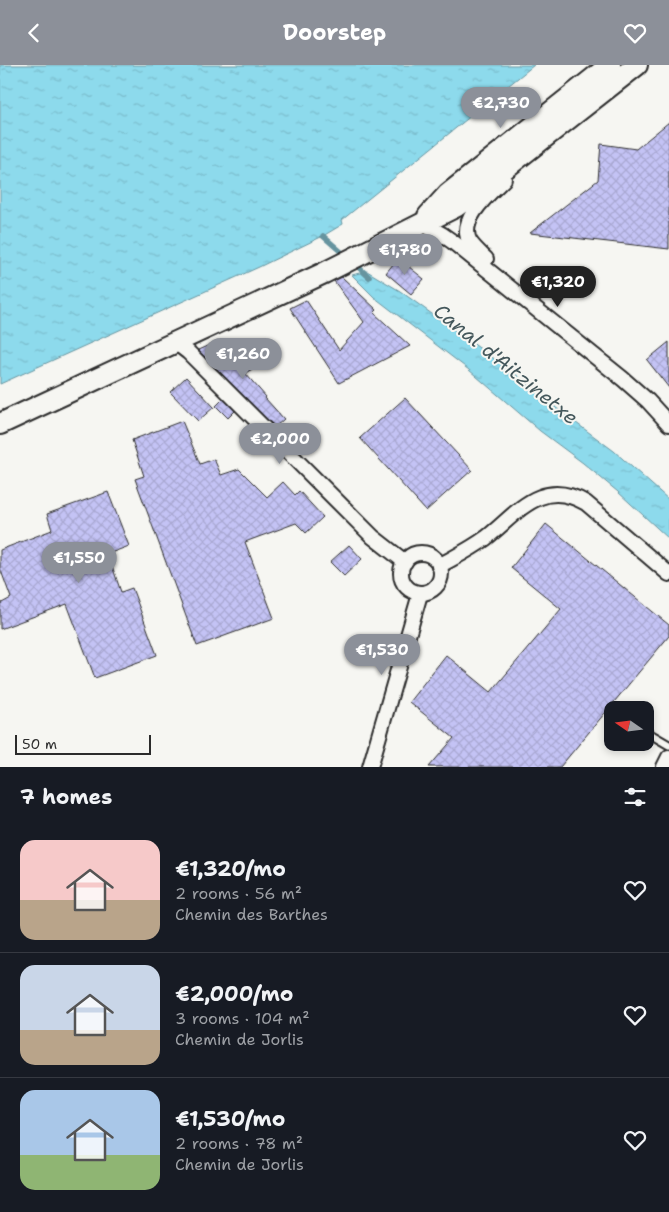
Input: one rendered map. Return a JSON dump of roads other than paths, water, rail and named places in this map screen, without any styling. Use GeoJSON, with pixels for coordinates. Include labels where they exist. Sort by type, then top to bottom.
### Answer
{"type":"FeatureCollection","features":[{"type":"Feature","properties":{"kind":"main road"},"geometry":{"type":"LineString","coordinates":[[421,223],[448,194],[610,65]]}},
{"type":"Feature","properties":{"kind":"main road"},"geometry":{"type":"LineString","coordinates":[[0,424],[324,273],[457,206],[637,65]]}},
{"type":"Feature","properties":{"kind":"street"},"geometry":{"type":"LineString","coordinates":[[525,300],[469,241],[467,228],[476,207],[550,133]]}},
{"type":"Feature","properties":{"kind":"street"},"geometry":{"type":"LineString","coordinates":[[421,223],[443,235],[525,300],[648,401],[669,424]]}},
{"type":"Feature","properties":{"kind":"street"},"geometry":{"type":"LineString","coordinates":[[175,342],[195,359],[372,537],[405,562]]}},
{"type":"Feature","properties":{"kind":"street"},"geometry":{"type":"LineString","coordinates":[[439,566],[486,537],[528,502],[538,497],[556,494],[577,497],[586,503],[669,574]]}},
{"type":"Feature","properties":{"kind":"street"},"geometry":{"type":"LineString","coordinates":[[416,554],[430,556],[439,566],[439,581],[428,592],[420,594],[412,592],[401,579],[401,569],[405,562],[416,554]]}},
{"type":"Feature","properties":{"kind":"street"},"geometry":{"type":"LineString","coordinates":[[370,767],[420,594]]}},
{"type":"Feature","properties":{"kind":"street"},"geometry":{"type":"LineString","coordinates":[[664,767],[669,757]]}},
{"type":"Feature","properties":{"kind":"lane"},"geometry":{"type":"LineString","coordinates":[[654,736],[669,745]]}},
{"type":"Feature","properties":{"kind":"water"},"geometry":{"type":"Polygon","coordinates":[[[0,65],[534,65],[342,220],[343,224],[323,236],[259,267],[0,384],[0,65]]]}},
{"type":"Feature","properties":{"kind":"water"},"geometry":{"type":"Polygon","coordinates":[[[367,271],[400,291],[514,373],[560,411],[614,451],[669,500],[669,539],[618,492],[540,431],[469,370],[374,297],[352,275],[367,271]]]}},
{"type":"Feature","properties":{"kind":"waterway","name":"Canal d'Aitzinetxe"},"geometry":{"type":"LineString","coordinates":[[323,236],[347,257]]}},
{"type":"Feature","properties":{"kind":"waterway","name":"Canal d'Aitzinetxe"},"geometry":{"type":"LineString","coordinates":[[354,263],[369,277]]}}]}
